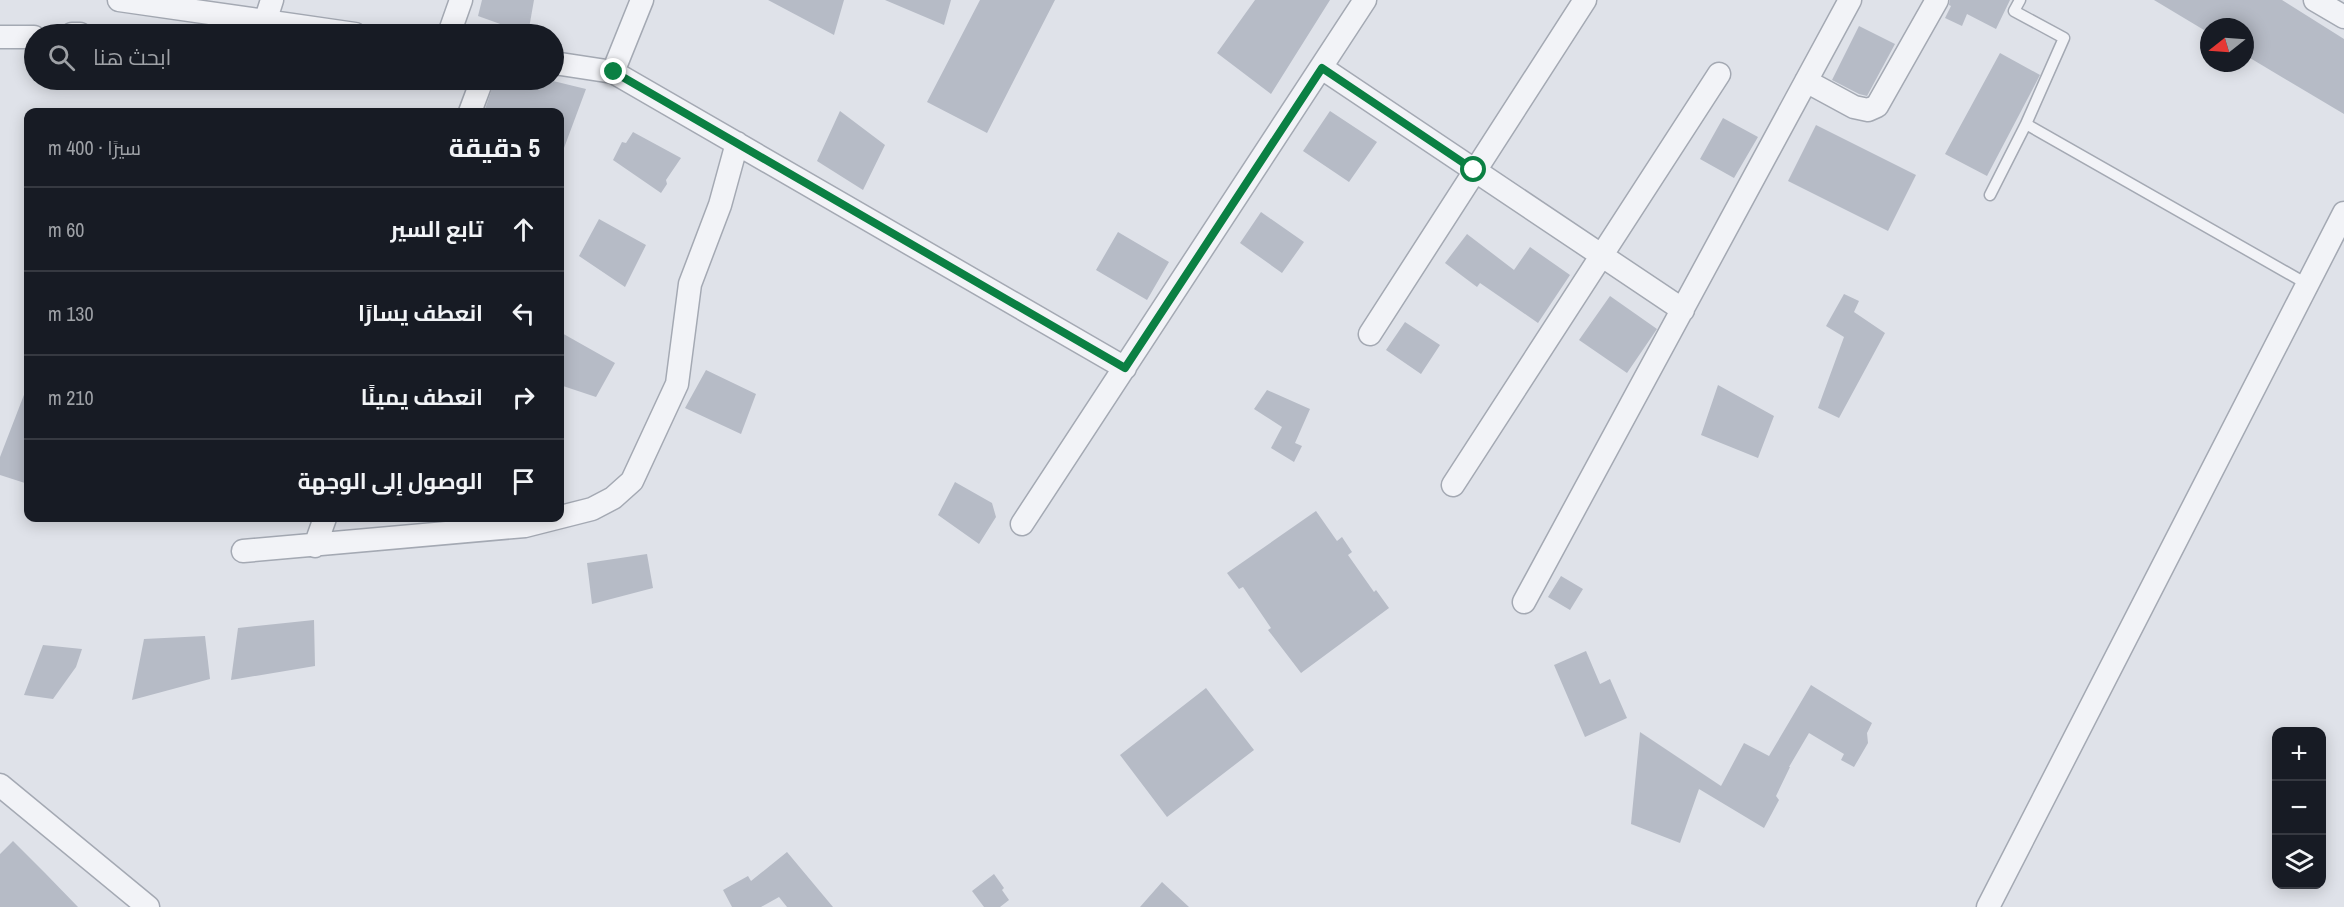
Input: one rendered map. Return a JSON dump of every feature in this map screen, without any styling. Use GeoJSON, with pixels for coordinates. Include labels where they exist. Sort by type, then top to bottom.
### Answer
{"type":"FeatureCollection","features":[{"type":"Feature","properties":{"kind":"street"},"geometry":{"type":"LineString","coordinates":[[119,0],[280,24]]}},
{"type":"Feature","properties":{"kind":"street"},"geometry":{"type":"LineString","coordinates":[[265,22],[272,0]]}},
{"type":"Feature","properties":{"kind":"street"},"geometry":{"type":"LineString","coordinates":[[453,24],[461,0]]}},
{"type":"Feature","properties":{"kind":"street"},"geometry":{"type":"LineString","coordinates":[[614,72],[642,0]]}},
{"type":"Feature","properties":{"kind":"street"},"geometry":{"type":"LineString","coordinates":[[1022,524],[1365,0]]}},
{"type":"Feature","properties":{"kind":"street"},"geometry":{"type":"LineString","coordinates":[[1370,334],[1585,0]]}},
{"type":"Feature","properties":{"kind":"street"},"geometry":{"type":"LineString","coordinates":[[1524,602],[1850,0]]}},
{"type":"Feature","properties":{"kind":"street"},"geometry":{"type":"LineString","coordinates":[[1806,81],[1854,108],[1868,111],[1877,106],[1936,0]]}},
{"type":"Feature","properties":{"kind":"street"},"geometry":{"type":"LineString","coordinates":[[2315,0],[2344,16]]}},
{"type":"Feature","properties":{"kind":"street"},"geometry":{"type":"LineString","coordinates":[[0,37],[24,37]]}},
{"type":"Feature","properties":{"kind":"street"},"geometry":{"type":"LineString","coordinates":[[564,64],[614,72],[1125,368]]}},
{"type":"Feature","properties":{"kind":"street"},"geometry":{"type":"LineString","coordinates":[[1322,68],[1683,310]]}},
{"type":"Feature","properties":{"kind":"street"},"geometry":{"type":"LineString","coordinates":[[1453,485],[1719,74]]}},
{"type":"Feature","properties":{"kind":"street"},"geometry":{"type":"LineString","coordinates":[[472,108],[478,90]]}},
{"type":"Feature","properties":{"kind":"street"},"geometry":{"type":"LineString","coordinates":[[564,516],[592,509],[613,498],[632,481],[676,384],[690,284],[720,205],[737,143]]}},
{"type":"Feature","properties":{"kind":"street"},"geometry":{"type":"LineString","coordinates":[[1988,907],[2344,213]]}},
{"type":"Feature","properties":{"kind":"street"},"geometry":{"type":"LineString","coordinates":[[315,546],[324,522]]}},
{"type":"Feature","properties":{"kind":"street"},"geometry":{"type":"LineString","coordinates":[[243,551],[525,526],[541,522]]}},
{"type":"Feature","properties":{"kind":"street"},"geometry":{"type":"LineString","coordinates":[[0,785],[142,906]]}},
{"type":"Feature","properties":{"kind":"lane"},"geometry":{"type":"LineString","coordinates":[[1990,195],[2026,124],[2064,38],[2014,11],[2020,0]]}},
{"type":"Feature","properties":{"kind":"lane"},"geometry":{"type":"LineString","coordinates":[[2026,124],[2307,284]]}},
{"type":"Feature","properties":{"kind":"building"},"geometry":{"type":"Polygon","coordinates":[[[482,0],[534,0],[530,24],[500,24],[478,16],[482,0]]]}},
{"type":"Feature","properties":{"kind":"building"},"geometry":{"type":"Polygon","coordinates":[[[768,0],[844,0],[834,35],[768,0]]]}},
{"type":"Feature","properties":{"kind":"building"},"geometry":{"type":"Polygon","coordinates":[[[885,0],[951,0],[944,25],[885,0]]]}},
{"type":"Feature","properties":{"kind":"building"},"geometry":{"type":"Polygon","coordinates":[[[980,0],[1055,0],[987,133],[927,102],[980,0]]]}},
{"type":"Feature","properties":{"kind":"building"},"geometry":{"type":"Polygon","coordinates":[[[1255,0],[1330,0],[1271,94],[1217,53],[1255,0]]]}},
{"type":"Feature","properties":{"kind":"building"},"geometry":{"type":"Polygon","coordinates":[[[1950,0],[2010,0],[1996,29],[1967,14],[1962,26],[1945,18],[1951,6],[1949,5],[1950,0]]]}},
{"type":"Feature","properties":{"kind":"building"},"geometry":{"type":"Polygon","coordinates":[[[2154,0],[2282,0],[2344,39],[2344,114],[2254,60],[2254,18],[2200,18],[2200,28],[2154,0]]]}},
{"type":"Feature","properties":{"kind":"building"},"geometry":{"type":"Polygon","coordinates":[[[1859,26],[1895,44],[1867,96],[1832,80],[1859,26]]]}},
{"type":"Feature","properties":{"kind":"building"},"geometry":{"type":"Polygon","coordinates":[[[2000,53],[2040,75],[1987,176],[1945,154],[2000,53]]]}},
{"type":"Feature","properties":{"kind":"building"},"geometry":{"type":"Polygon","coordinates":[[[564,84],[586,89],[564,148],[564,108],[485,108],[492,90],[564,90],[564,84]]]}},
{"type":"Feature","properties":{"kind":"building"},"geometry":{"type":"Polygon","coordinates":[[[840,111],[885,145],[863,190],[817,161],[840,111]]]}},
{"type":"Feature","properties":{"kind":"building"},"geometry":{"type":"Polygon","coordinates":[[[1330,111],[1377,142],[1349,182],[1303,151],[1330,111]]]}},
{"type":"Feature","properties":{"kind":"building"},"geometry":{"type":"Polygon","coordinates":[[[1723,118],[1758,137],[1734,178],[1700,159],[1723,118]]]}},
{"type":"Feature","properties":{"kind":"building"},"geometry":{"type":"Polygon","coordinates":[[[1816,125],[1916,175],[1888,231],[1788,181],[1816,125]]]}},
{"type":"Feature","properties":{"kind":"building"},"geometry":{"type":"Polygon","coordinates":[[[633,132],[681,158],[666,180],[667,184],[661,193],[613,160],[622,142],[626,143],[633,132]]]}},
{"type":"Feature","properties":{"kind":"building"},"geometry":{"type":"Polygon","coordinates":[[[1261,212],[1304,242],[1282,273],[1240,243],[1261,212]]]}},
{"type":"Feature","properties":{"kind":"building"},"geometry":{"type":"Polygon","coordinates":[[[599,219],[646,245],[625,287],[579,256],[599,219]]]}},
{"type":"Feature","properties":{"kind":"building"},"geometry":{"type":"Polygon","coordinates":[[[1118,232],[1169,262],[1147,300],[1096,270],[1118,232]]]}},
{"type":"Feature","properties":{"kind":"building"},"geometry":{"type":"Polygon","coordinates":[[[1467,234],[1514,270],[1530,247],[1570,275],[1538,323],[1480,283],[1477,287],[1445,263],[1467,234]]]}},
{"type":"Feature","properties":{"kind":"building"},"geometry":{"type":"Polygon","coordinates":[[[1844,294],[1859,301],[1854,312],[1885,333],[1839,418],[1818,408],[1844,337],[1826,326],[1844,294]]]}},
{"type":"Feature","properties":{"kind":"building"},"geometry":{"type":"Polygon","coordinates":[[[1610,296],[1657,329],[1627,373],[1579,340],[1610,296]]]}},
{"type":"Feature","properties":{"kind":"building"},"geometry":{"type":"Polygon","coordinates":[[[1405,322],[1440,345],[1421,374],[1386,350],[1405,322]]]}},
{"type":"Feature","properties":{"kind":"building"},"geometry":{"type":"Polygon","coordinates":[[[564,334],[615,363],[596,397],[564,386],[564,334]]]}},
{"type":"Feature","properties":{"kind":"building"},"geometry":{"type":"Polygon","coordinates":[[[706,370],[756,394],[741,434],[685,408],[706,370]]]}},
{"type":"Feature","properties":{"kind":"building"},"geometry":{"type":"Polygon","coordinates":[[[1718,385],[1774,416],[1758,458],[1701,435],[1718,385]]]}},
{"type":"Feature","properties":{"kind":"building"},"geometry":{"type":"Polygon","coordinates":[[[1267,390],[1310,409],[1295,443],[1302,446],[1294,462],[1271,448],[1282,427],[1254,409],[1267,390]]]}},
{"type":"Feature","properties":{"kind":"building"},"geometry":{"type":"Polygon","coordinates":[[[24,395],[24,483],[0,475],[0,457],[24,395]]]}},
{"type":"Feature","properties":{"kind":"building"},"geometry":{"type":"Polygon","coordinates":[[[955,482],[992,503],[996,517],[979,544],[938,515],[955,482]]]}},
{"type":"Feature","properties":{"kind":"building"},"geometry":{"type":"Polygon","coordinates":[[[1316,511],[1337,541],[1342,537],[1352,552],[1348,555],[1374,592],[1376,590],[1389,608],[1301,673],[1268,630],[1271,628],[1243,587],[1239,589],[1227,573],[1316,511]]]}},
{"type":"Feature","properties":{"kind":"building"},"geometry":{"type":"Polygon","coordinates":[[[647,554],[653,588],[592,604],[587,563],[647,554]]]}},
{"type":"Feature","properties":{"kind":"building"},"geometry":{"type":"Polygon","coordinates":[[[1561,576],[1583,589],[1570,610],[1548,597],[1561,576]]]}},
{"type":"Feature","properties":{"kind":"building"},"geometry":{"type":"Polygon","coordinates":[[[314,620],[315,666],[231,680],[238,628],[314,620]]]}},
{"type":"Feature","properties":{"kind":"building"},"geometry":{"type":"Polygon","coordinates":[[[205,636],[210,679],[132,700],[144,639],[205,636]]]}},
{"type":"Feature","properties":{"kind":"building"},"geometry":{"type":"Polygon","coordinates":[[[43,645],[82,649],[76,667],[53,699],[24,695],[43,645]]]}},
{"type":"Feature","properties":{"kind":"building"},"geometry":{"type":"Polygon","coordinates":[[[1586,651],[1600,684],[1610,679],[1627,718],[1585,737],[1554,665],[1586,651]]]}},
{"type":"Feature","properties":{"kind":"building"},"geometry":{"type":"Polygon","coordinates":[[[1811,685],[1872,723],[1867,733],[1868,743],[1854,767],[1841,760],[1844,754],[1809,733],[1789,767],[1776,796],[1779,800],[1764,828],[1699,789],[1680,843],[1631,824],[1640,732],[1721,786],[1744,743],[1769,756],[1811,685]]]}},
{"type":"Feature","properties":{"kind":"building"},"geometry":{"type":"Polygon","coordinates":[[[1206,688],[1254,750],[1167,817],[1120,755],[1206,688]]]}},
{"type":"Feature","properties":{"kind":"building"},"geometry":{"type":"Polygon","coordinates":[[[13,841],[78,907],[0,907],[0,854],[13,841]]]}},
{"type":"Feature","properties":{"kind":"building"},"geometry":{"type":"Polygon","coordinates":[[[787,852],[833,907],[787,907],[779,897],[761,907],[732,907],[723,890],[748,876],[751,881],[787,852]]]}},
{"type":"Feature","properties":{"kind":"building"},"geometry":{"type":"Polygon","coordinates":[[[994,874],[1009,900],[1000,907],[984,907],[972,891],[994,874]]]}},
{"type":"Feature","properties":{"kind":"building"},"geometry":{"type":"Polygon","coordinates":[[[1162,882],[1189,907],[1140,907],[1162,882]]]}},
{"type":"Feature","properties":{"kind":"route"},"geometry":{"type":"LineString","coordinates":[[614,72],[1125,368],[1322,68],[1474,170]]}}]}
